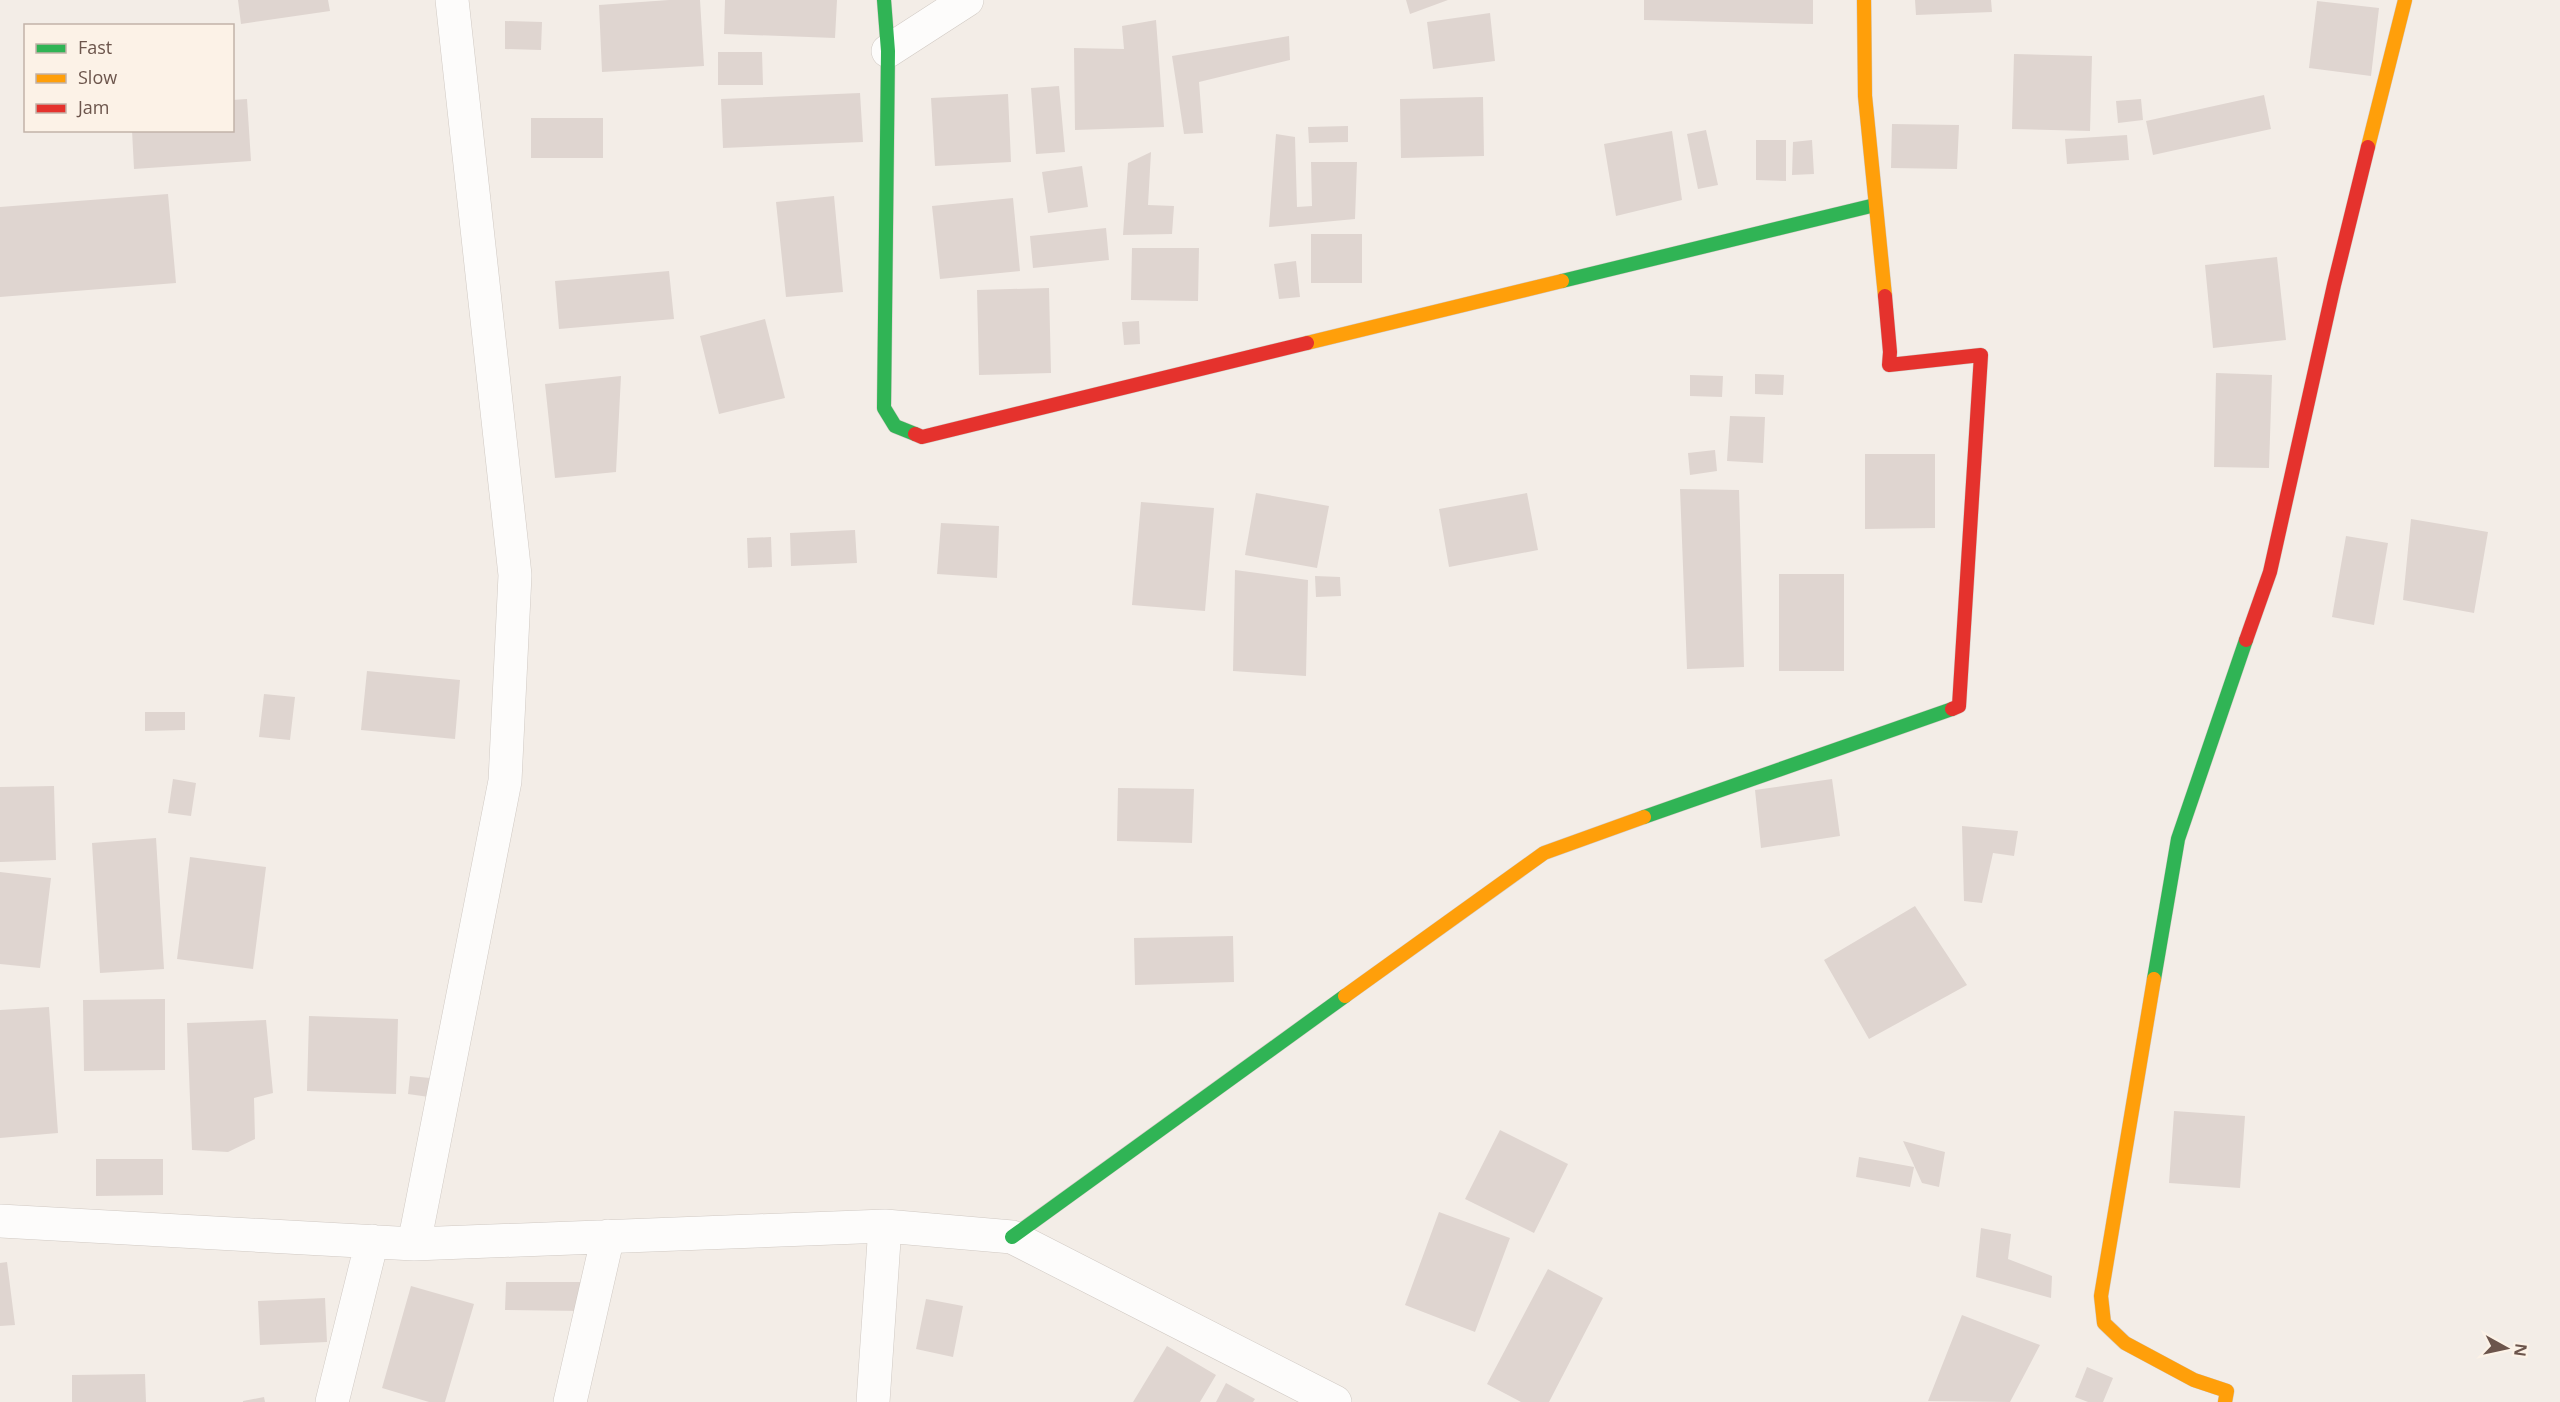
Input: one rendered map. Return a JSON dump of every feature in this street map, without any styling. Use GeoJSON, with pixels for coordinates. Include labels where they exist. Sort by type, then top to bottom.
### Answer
{"type":"FeatureCollection","features":[{"type":"Feature","properties":{"kind":"street"},"geometry":{"type":"LineString","coordinates":[[414,1244],[505,781],[515,575],[452,0]]}},
{"type":"Feature","properties":{"kind":"street"},"geometry":{"type":"LineString","coordinates":[[884,0],[888,51],[884,408],[895,426],[922,437],[1875,205]]}},
{"type":"Feature","properties":{"kind":"street"},"geometry":{"type":"LineString","coordinates":[[888,51],[967,0]]}},
{"type":"Feature","properties":{"kind":"street"},"geometry":{"type":"LineString","coordinates":[[1012,1237],[1544,853],[1959,706],[1981,355],[1888,365],[1890,352],[1865,96],[1864,0]]}},
{"type":"Feature","properties":{"kind":"street"},"geometry":{"type":"LineString","coordinates":[[2225,1402],[2227,1391],[2194,1380],[2125,1343],[2104,1323],[2101,1296],[2178,839],[2270,572],[2334,285],[2405,0]]}},
{"type":"Feature","properties":{"kind":"street"},"geometry":{"type":"LineString","coordinates":[[0,1221],[414,1244],[885,1226],[1012,1237],[1335,1402]]}},
{"type":"Feature","properties":{"kind":"street"},"geometry":{"type":"LineString","coordinates":[[873,1402],[885,1226]]}},
{"type":"Feature","properties":{"kind":"street"},"geometry":{"type":"LineString","coordinates":[[570,1402],[609,1236]]}},
{"type":"Feature","properties":{"kind":"street"},"geometry":{"type":"LineString","coordinates":[[332,1402],[372,1241]]}},
{"type":"Feature","properties":{"kind":"building"},"geometry":{"type":"Polygon","coordinates":[[[238,0],[328,0],[330,11],[241,24],[238,0]]]}},
{"type":"Feature","properties":{"kind":"building"},"geometry":{"type":"Polygon","coordinates":[[[700,0],[704,66],[602,72],[599,5],[700,0]]]}},
{"type":"Feature","properties":{"kind":"building"},"geometry":{"type":"Polygon","coordinates":[[[725,0],[837,0],[835,38],[724,34],[725,0]]]}},
{"type":"Feature","properties":{"kind":"building"},"geometry":{"type":"Polygon","coordinates":[[[1406,0],[1448,0],[1410,14],[1406,0]]]}},
{"type":"Feature","properties":{"kind":"building"},"geometry":{"type":"Polygon","coordinates":[[[1644,0],[1813,0],[1813,24],[1644,20],[1644,0]]]}},
{"type":"Feature","properties":{"kind":"building"},"geometry":{"type":"Polygon","coordinates":[[[1915,0],[1991,0],[1992,12],[1916,15],[1915,0]]]}},
{"type":"Feature","properties":{"kind":"building"},"geometry":{"type":"Polygon","coordinates":[[[2317,1],[2379,8],[2371,76],[2309,68],[2317,1]]]}},
{"type":"Feature","properties":{"kind":"building"},"geometry":{"type":"Polygon","coordinates":[[[1490,13],[1495,61],[1433,69],[1427,22],[1490,13]]]}},
{"type":"Feature","properties":{"kind":"building"},"geometry":{"type":"Polygon","coordinates":[[[1156,20],[1164,127],[1075,130],[1074,48],[1124,49],[1122,26],[1156,20]]]}},
{"type":"Feature","properties":{"kind":"building"},"geometry":{"type":"Polygon","coordinates":[[[505,21],[542,22],[541,50],[505,49],[505,21]]]}},
{"type":"Feature","properties":{"kind":"building"},"geometry":{"type":"Polygon","coordinates":[[[1289,36],[1290,60],[1199,82],[1203,133],[1184,134],[1172,56],[1289,36]]]}},
{"type":"Feature","properties":{"kind":"building"},"geometry":{"type":"Polygon","coordinates":[[[718,52],[762,52],[763,85],[718,85],[718,52]]]}},
{"type":"Feature","properties":{"kind":"building"},"geometry":{"type":"Polygon","coordinates":[[[2014,54],[2092,56],[2090,131],[2012,129],[2014,54]]]}},
{"type":"Feature","properties":{"kind":"building"},"geometry":{"type":"Polygon","coordinates":[[[1059,86],[1065,152],[1036,154],[1031,88],[1059,86]]]}},
{"type":"Feature","properties":{"kind":"building"},"geometry":{"type":"Polygon","coordinates":[[[860,93],[863,142],[723,148],[721,99],[860,93]]]}},
{"type":"Feature","properties":{"kind":"building"},"geometry":{"type":"Polygon","coordinates":[[[1008,94],[1011,162],[935,166],[931,98],[1008,94]]]}},
{"type":"Feature","properties":{"kind":"building"},"geometry":{"type":"Polygon","coordinates":[[[2264,95],[2271,129],[2153,155],[2146,121],[2264,95]]]}},
{"type":"Feature","properties":{"kind":"building"},"geometry":{"type":"Polygon","coordinates":[[[1483,97],[1484,156],[1401,158],[1400,99],[1483,97]]]}},
{"type":"Feature","properties":{"kind":"building"},"geometry":{"type":"Polygon","coordinates":[[[247,99],[251,161],[134,169],[132,132],[234,132],[234,100],[247,99]]]}},
{"type":"Feature","properties":{"kind":"building"},"geometry":{"type":"Polygon","coordinates":[[[2141,99],[2143,120],[2118,123],[2116,101],[2141,99]]]}},
{"type":"Feature","properties":{"kind":"building"},"geometry":{"type":"Polygon","coordinates":[[[531,118],[603,118],[603,158],[531,158],[531,118]]]}},
{"type":"Feature","properties":{"kind":"building"},"geometry":{"type":"Polygon","coordinates":[[[1892,124],[1959,125],[1957,169],[1891,168],[1892,124]]]}},
{"type":"Feature","properties":{"kind":"building"},"geometry":{"type":"Polygon","coordinates":[[[1348,126],[1348,142],[1309,143],[1308,127],[1348,126]]]}},
{"type":"Feature","properties":{"kind":"building"},"geometry":{"type":"Polygon","coordinates":[[[1706,130],[1718,185],[1698,189],[1687,134],[1706,130]]]}},
{"type":"Feature","properties":{"kind":"building"},"geometry":{"type":"Polygon","coordinates":[[[1672,131],[1682,200],[1616,216],[1604,144],[1672,131]]]}},
{"type":"Feature","properties":{"kind":"building"},"geometry":{"type":"Polygon","coordinates":[[[1276,134],[1295,137],[1297,207],[1312,206],[1311,162],[1357,162],[1355,219],[1269,227],[1276,134]]]}},
{"type":"Feature","properties":{"kind":"building"},"geometry":{"type":"Polygon","coordinates":[[[2127,135],[2129,160],[2067,164],[2065,139],[2127,135]]]}},
{"type":"Feature","properties":{"kind":"building"},"geometry":{"type":"Polygon","coordinates":[[[1756,140],[1786,140],[1786,181],[1756,180],[1756,140]]]}},
{"type":"Feature","properties":{"kind":"building"},"geometry":{"type":"Polygon","coordinates":[[[1812,140],[1814,174],[1792,175],[1793,142],[1812,140]]]}},
{"type":"Feature","properties":{"kind":"building"},"geometry":{"type":"Polygon","coordinates":[[[1151,152],[1148,205],[1174,206],[1172,234],[1123,235],[1128,163],[1151,152]]]}},
{"type":"Feature","properties":{"kind":"building"},"geometry":{"type":"Polygon","coordinates":[[[1082,166],[1088,207],[1048,213],[1042,172],[1082,166]]]}},
{"type":"Feature","properties":{"kind":"building"},"geometry":{"type":"Polygon","coordinates":[[[168,194],[176,283],[0,297],[0,207],[168,194]]]}},
{"type":"Feature","properties":{"kind":"building"},"geometry":{"type":"Polygon","coordinates":[[[834,196],[843,292],[786,297],[776,202],[834,196]]]}},
{"type":"Feature","properties":{"kind":"building"},"geometry":{"type":"Polygon","coordinates":[[[1013,198],[1020,271],[940,279],[932,206],[1013,198]]]}},
{"type":"Feature","properties":{"kind":"building"},"geometry":{"type":"Polygon","coordinates":[[[1106,228],[1109,260],[1033,268],[1030,236],[1106,228]]]}},
{"type":"Feature","properties":{"kind":"building"},"geometry":{"type":"Polygon","coordinates":[[[1311,234],[1362,234],[1362,283],[1311,283],[1311,234]]]}},
{"type":"Feature","properties":{"kind":"building"},"geometry":{"type":"Polygon","coordinates":[[[1132,248],[1199,248],[1198,301],[1131,300],[1132,248]]]}},
{"type":"Feature","properties":{"kind":"building"},"geometry":{"type":"Polygon","coordinates":[[[2277,257],[2286,340],[2213,348],[2205,265],[2277,257]]]}},
{"type":"Feature","properties":{"kind":"building"},"geometry":{"type":"Polygon","coordinates":[[[1296,261],[1300,297],[1279,299],[1274,264],[1296,261]]]}},
{"type":"Feature","properties":{"kind":"building"},"geometry":{"type":"Polygon","coordinates":[[[669,271],[674,319],[559,329],[555,281],[669,271]]]}},
{"type":"Feature","properties":{"kind":"building"},"geometry":{"type":"Polygon","coordinates":[[[1049,288],[1051,373],[979,375],[977,290],[1049,288]]]}},
{"type":"Feature","properties":{"kind":"building"},"geometry":{"type":"Polygon","coordinates":[[[765,319],[785,398],[719,414],[700,336],[765,319]]]}},
{"type":"Feature","properties":{"kind":"building"},"geometry":{"type":"Polygon","coordinates":[[[1139,321],[1140,344],[1124,345],[1122,322],[1139,321]]]}},
{"type":"Feature","properties":{"kind":"building"},"geometry":{"type":"Polygon","coordinates":[[[2216,373],[2272,375],[2269,468],[2214,467],[2216,373]]]}},
{"type":"Feature","properties":{"kind":"building"},"geometry":{"type":"Polygon","coordinates":[[[1755,374],[1784,375],[1783,395],[1755,394],[1755,374]]]}},
{"type":"Feature","properties":{"kind":"building"},"geometry":{"type":"Polygon","coordinates":[[[1690,375],[1723,376],[1722,397],[1690,396],[1690,375]]]}},
{"type":"Feature","properties":{"kind":"building"},"geometry":{"type":"Polygon","coordinates":[[[621,376],[616,472],[555,478],[545,384],[621,376]]]}},
{"type":"Feature","properties":{"kind":"building"},"geometry":{"type":"Polygon","coordinates":[[[1730,416],[1765,417],[1763,463],[1727,461],[1730,416]]]}},
{"type":"Feature","properties":{"kind":"building"},"geometry":{"type":"Polygon","coordinates":[[[1715,450],[1717,471],[1690,475],[1688,453],[1715,450]]]}},
{"type":"Feature","properties":{"kind":"building"},"geometry":{"type":"Polygon","coordinates":[[[1865,454],[1935,454],[1935,528],[1865,529],[1865,454]]]}},
{"type":"Feature","properties":{"kind":"building"},"geometry":{"type":"Polygon","coordinates":[[[1680,489],[1739,490],[1744,667],[1687,669],[1680,489]]]}},
{"type":"Feature","properties":{"kind":"building"},"geometry":{"type":"Polygon","coordinates":[[[1256,493],[1329,506],[1317,568],[1245,555],[1256,493]]]}},
{"type":"Feature","properties":{"kind":"building"},"geometry":{"type":"Polygon","coordinates":[[[1527,493],[1538,550],[1449,567],[1439,509],[1527,493]]]}},
{"type":"Feature","properties":{"kind":"building"},"geometry":{"type":"Polygon","coordinates":[[[1141,502],[1214,508],[1205,611],[1132,605],[1141,502]]]}},
{"type":"Feature","properties":{"kind":"building"},"geometry":{"type":"Polygon","coordinates":[[[2411,519],[2488,532],[2474,613],[2403,600],[2411,519]]]}},
{"type":"Feature","properties":{"kind":"building"},"geometry":{"type":"Polygon","coordinates":[[[941,523],[999,526],[997,578],[937,574],[941,523]]]}},
{"type":"Feature","properties":{"kind":"building"},"geometry":{"type":"Polygon","coordinates":[[[855,530],[857,563],[791,566],[790,533],[855,530]]]}},
{"type":"Feature","properties":{"kind":"building"},"geometry":{"type":"Polygon","coordinates":[[[2346,536],[2388,543],[2374,625],[2332,617],[2346,536]]]}},
{"type":"Feature","properties":{"kind":"building"},"geometry":{"type":"Polygon","coordinates":[[[771,537],[772,567],[748,568],[747,538],[771,537]]]}},
{"type":"Feature","properties":{"kind":"building"},"geometry":{"type":"Polygon","coordinates":[[[1235,570],[1308,580],[1306,676],[1233,671],[1235,570]]]}},
{"type":"Feature","properties":{"kind":"building"},"geometry":{"type":"Polygon","coordinates":[[[1779,574],[1844,574],[1844,671],[1779,671],[1779,574]]]}},
{"type":"Feature","properties":{"kind":"building"},"geometry":{"type":"Polygon","coordinates":[[[1315,576],[1340,577],[1341,596],[1316,597],[1315,576]]]}},
{"type":"Feature","properties":{"kind":"building"},"geometry":{"type":"Polygon","coordinates":[[[367,671],[460,680],[455,739],[361,730],[367,671]]]}},
{"type":"Feature","properties":{"kind":"building"},"geometry":{"type":"Polygon","coordinates":[[[264,694],[295,697],[290,740],[259,737],[264,694]]]}},
{"type":"Feature","properties":{"kind":"building"},"geometry":{"type":"Polygon","coordinates":[[[145,712],[185,712],[185,730],[145,731],[145,712]]]}},
{"type":"Feature","properties":{"kind":"building"},"geometry":{"type":"Polygon","coordinates":[[[173,779],[196,783],[191,816],[168,813],[173,779]]]}},
{"type":"Feature","properties":{"kind":"building"},"geometry":{"type":"Polygon","coordinates":[[[1832,779],[1840,836],[1761,848],[1755,790],[1832,779]]]}},
{"type":"Feature","properties":{"kind":"building"},"geometry":{"type":"Polygon","coordinates":[[[54,786],[56,860],[0,862],[0,787],[54,786]]]}},
{"type":"Feature","properties":{"kind":"building"},"geometry":{"type":"Polygon","coordinates":[[[1118,788],[1194,789],[1192,843],[1117,841],[1118,788]]]}},
{"type":"Feature","properties":{"kind":"building"},"geometry":{"type":"Polygon","coordinates":[[[1962,826],[2018,831],[2014,856],[1993,853],[1982,903],[1964,901],[1962,826]]]}},
{"type":"Feature","properties":{"kind":"building"},"geometry":{"type":"Polygon","coordinates":[[[156,838],[164,969],[100,973],[92,843],[156,838]]]}},
{"type":"Feature","properties":{"kind":"building"},"geometry":{"type":"Polygon","coordinates":[[[190,857],[266,867],[253,969],[177,959],[190,857]]]}},
{"type":"Feature","properties":{"kind":"building"},"geometry":{"type":"Polygon","coordinates":[[[0,872],[51,878],[40,968],[0,964],[0,872]]]}},
{"type":"Feature","properties":{"kind":"building"},"geometry":{"type":"Polygon","coordinates":[[[1915,906],[1967,985],[1869,1039],[1824,960],[1915,906]]]}},
{"type":"Feature","properties":{"kind":"building"},"geometry":{"type":"Polygon","coordinates":[[[1233,936],[1234,982],[1135,985],[1134,938],[1233,936]]]}},
{"type":"Feature","properties":{"kind":"building"},"geometry":{"type":"Polygon","coordinates":[[[165,999],[165,1070],[84,1071],[83,1000],[165,999]]]}},
{"type":"Feature","properties":{"kind":"building"},"geometry":{"type":"Polygon","coordinates":[[[49,1007],[58,1133],[0,1138],[0,1010],[49,1007]]]}},
{"type":"Feature","properties":{"kind":"building"},"geometry":{"type":"Polygon","coordinates":[[[309,1016],[398,1019],[396,1094],[307,1091],[309,1016]]]}},
{"type":"Feature","properties":{"kind":"building"},"geometry":{"type":"Polygon","coordinates":[[[266,1020],[273,1093],[254,1098],[255,1139],[228,1152],[192,1150],[187,1023],[266,1020]]]}},
{"type":"Feature","properties":{"kind":"building"},"geometry":{"type":"Polygon","coordinates":[[[410,1076],[430,1078],[429,1097],[408,1094],[410,1076]]]}},
{"type":"Feature","properties":{"kind":"building"},"geometry":{"type":"Polygon","coordinates":[[[2174,1111],[2245,1116],[2240,1188],[2169,1183],[2174,1111]]]}},
{"type":"Feature","properties":{"kind":"building"},"geometry":{"type":"Polygon","coordinates":[[[1500,1130],[1568,1164],[1534,1233],[1465,1199],[1500,1130]]]}},
{"type":"Feature","properties":{"kind":"building"},"geometry":{"type":"Polygon","coordinates":[[[1903,1141],[1945,1152],[1939,1187],[1922,1183],[1903,1141]]]}},
{"type":"Feature","properties":{"kind":"building"},"geometry":{"type":"Polygon","coordinates":[[[1859,1157],[1914,1167],[1910,1187],[1856,1177],[1859,1157]]]}},
{"type":"Feature","properties":{"kind":"building"},"geometry":{"type":"Polygon","coordinates":[[[96,1159],[163,1159],[163,1195],[96,1196],[96,1159]]]}},
{"type":"Feature","properties":{"kind":"building"},"geometry":{"type":"Polygon","coordinates":[[[1439,1212],[1510,1238],[1475,1332],[1405,1305],[1439,1212]]]}},
{"type":"Feature","properties":{"kind":"building"},"geometry":{"type":"Polygon","coordinates":[[[1981,1228],[2011,1234],[2008,1259],[2052,1276],[2051,1298],[1976,1277],[1981,1228]]]}},
{"type":"Feature","properties":{"kind":"building"},"geometry":{"type":"Polygon","coordinates":[[[7,1262],[15,1325],[0,1326],[0,1263],[7,1262]]]}},
{"type":"Feature","properties":{"kind":"building"},"geometry":{"type":"Polygon","coordinates":[[[1548,1269],[1603,1298],[1549,1402],[1521,1402],[1487,1384],[1548,1269]]]}},
{"type":"Feature","properties":{"kind":"building"},"geometry":{"type":"Polygon","coordinates":[[[506,1282],[581,1282],[581,1311],[505,1310],[506,1282]]]}},
{"type":"Feature","properties":{"kind":"building"},"geometry":{"type":"Polygon","coordinates":[[[411,1286],[474,1304],[445,1402],[429,1402],[382,1388],[411,1286]]]}},
{"type":"Feature","properties":{"kind":"building"},"geometry":{"type":"Polygon","coordinates":[[[325,1298],[327,1342],[260,1345],[258,1301],[325,1298]]]}},
{"type":"Feature","properties":{"kind":"building"},"geometry":{"type":"Polygon","coordinates":[[[926,1299],[963,1306],[953,1357],[916,1349],[926,1299]]]}},
{"type":"Feature","properties":{"kind":"building"},"geometry":{"type":"Polygon","coordinates":[[[1962,1315],[2040,1345],[2010,1402],[1928,1401],[1962,1315]]]}},
{"type":"Feature","properties":{"kind":"building"},"geometry":{"type":"Polygon","coordinates":[[[1167,1346],[1216,1375],[1200,1402],[1133,1402],[1167,1346]]]}},
{"type":"Feature","properties":{"kind":"building"},"geometry":{"type":"Polygon","coordinates":[[[2087,1367],[2113,1378],[2103,1402],[2088,1402],[2075,1397],[2087,1367]]]}},
{"type":"Feature","properties":{"kind":"building"},"geometry":{"type":"Polygon","coordinates":[[[145,1374],[146,1402],[72,1402],[72,1375],[145,1374]]]}},
{"type":"Feature","properties":{"kind":"building"},"geometry":{"type":"Polygon","coordinates":[[[1226,1383],[1255,1399],[1253,1402],[1216,1402],[1226,1383]]]}},
{"type":"Feature","properties":{"kind":"building"},"geometry":{"type":"Polygon","coordinates":[[[264,1397],[265,1402],[243,1402],[243,1401],[264,1397]]]}},
{"type":"Feature","properties":{"kind":"traffic: fast"},"geometry":{"type":"LineString","coordinates":[[884,0],[888,51],[884,408],[895,426],[915,434]]}},
{"type":"Feature","properties":{"kind":"traffic: fast"},"geometry":{"type":"LineString","coordinates":[[1562,281],[1875,205]]}},
{"type":"Feature","properties":{"kind":"traffic: fast"},"geometry":{"type":"LineString","coordinates":[[2154,979],[2178,839],[2246,640]]}},
{"type":"Feature","properties":{"kind":"traffic: fast"},"geometry":{"type":"LineString","coordinates":[[1644,817],[1952,709]]}},
{"type":"Feature","properties":{"kind":"traffic: fast"},"geometry":{"type":"LineString","coordinates":[[1012,1237],[1345,996]]}},
{"type":"Feature","properties":{"kind":"traffic: slow"},"geometry":{"type":"LineString","coordinates":[[1864,0],[1865,96],[1885,296]]}},
{"type":"Feature","properties":{"kind":"traffic: slow"},"geometry":{"type":"LineString","coordinates":[[2368,147],[2405,0]]}},
{"type":"Feature","properties":{"kind":"traffic: slow"},"geometry":{"type":"LineString","coordinates":[[1307,343],[1562,281]]}},
{"type":"Feature","properties":{"kind":"traffic: slow"},"geometry":{"type":"LineString","coordinates":[[1345,996],[1544,853],[1644,817]]}},
{"type":"Feature","properties":{"kind":"traffic: slow"},"geometry":{"type":"LineString","coordinates":[[2154,979],[2101,1296],[2104,1323],[2125,1343],[2194,1380],[2227,1391],[2225,1402]]}},
{"type":"Feature","properties":{"kind":"traffic: jam"},"geometry":{"type":"LineString","coordinates":[[2246,640],[2270,572],[2334,285],[2368,147]]}},
{"type":"Feature","properties":{"kind":"traffic: jam"},"geometry":{"type":"LineString","coordinates":[[1885,296],[1889,365],[1981,355],[1959,706],[1952,709]]}},
{"type":"Feature","properties":{"kind":"traffic: jam"},"geometry":{"type":"LineString","coordinates":[[915,434],[922,437],[1307,343]]}}]}
